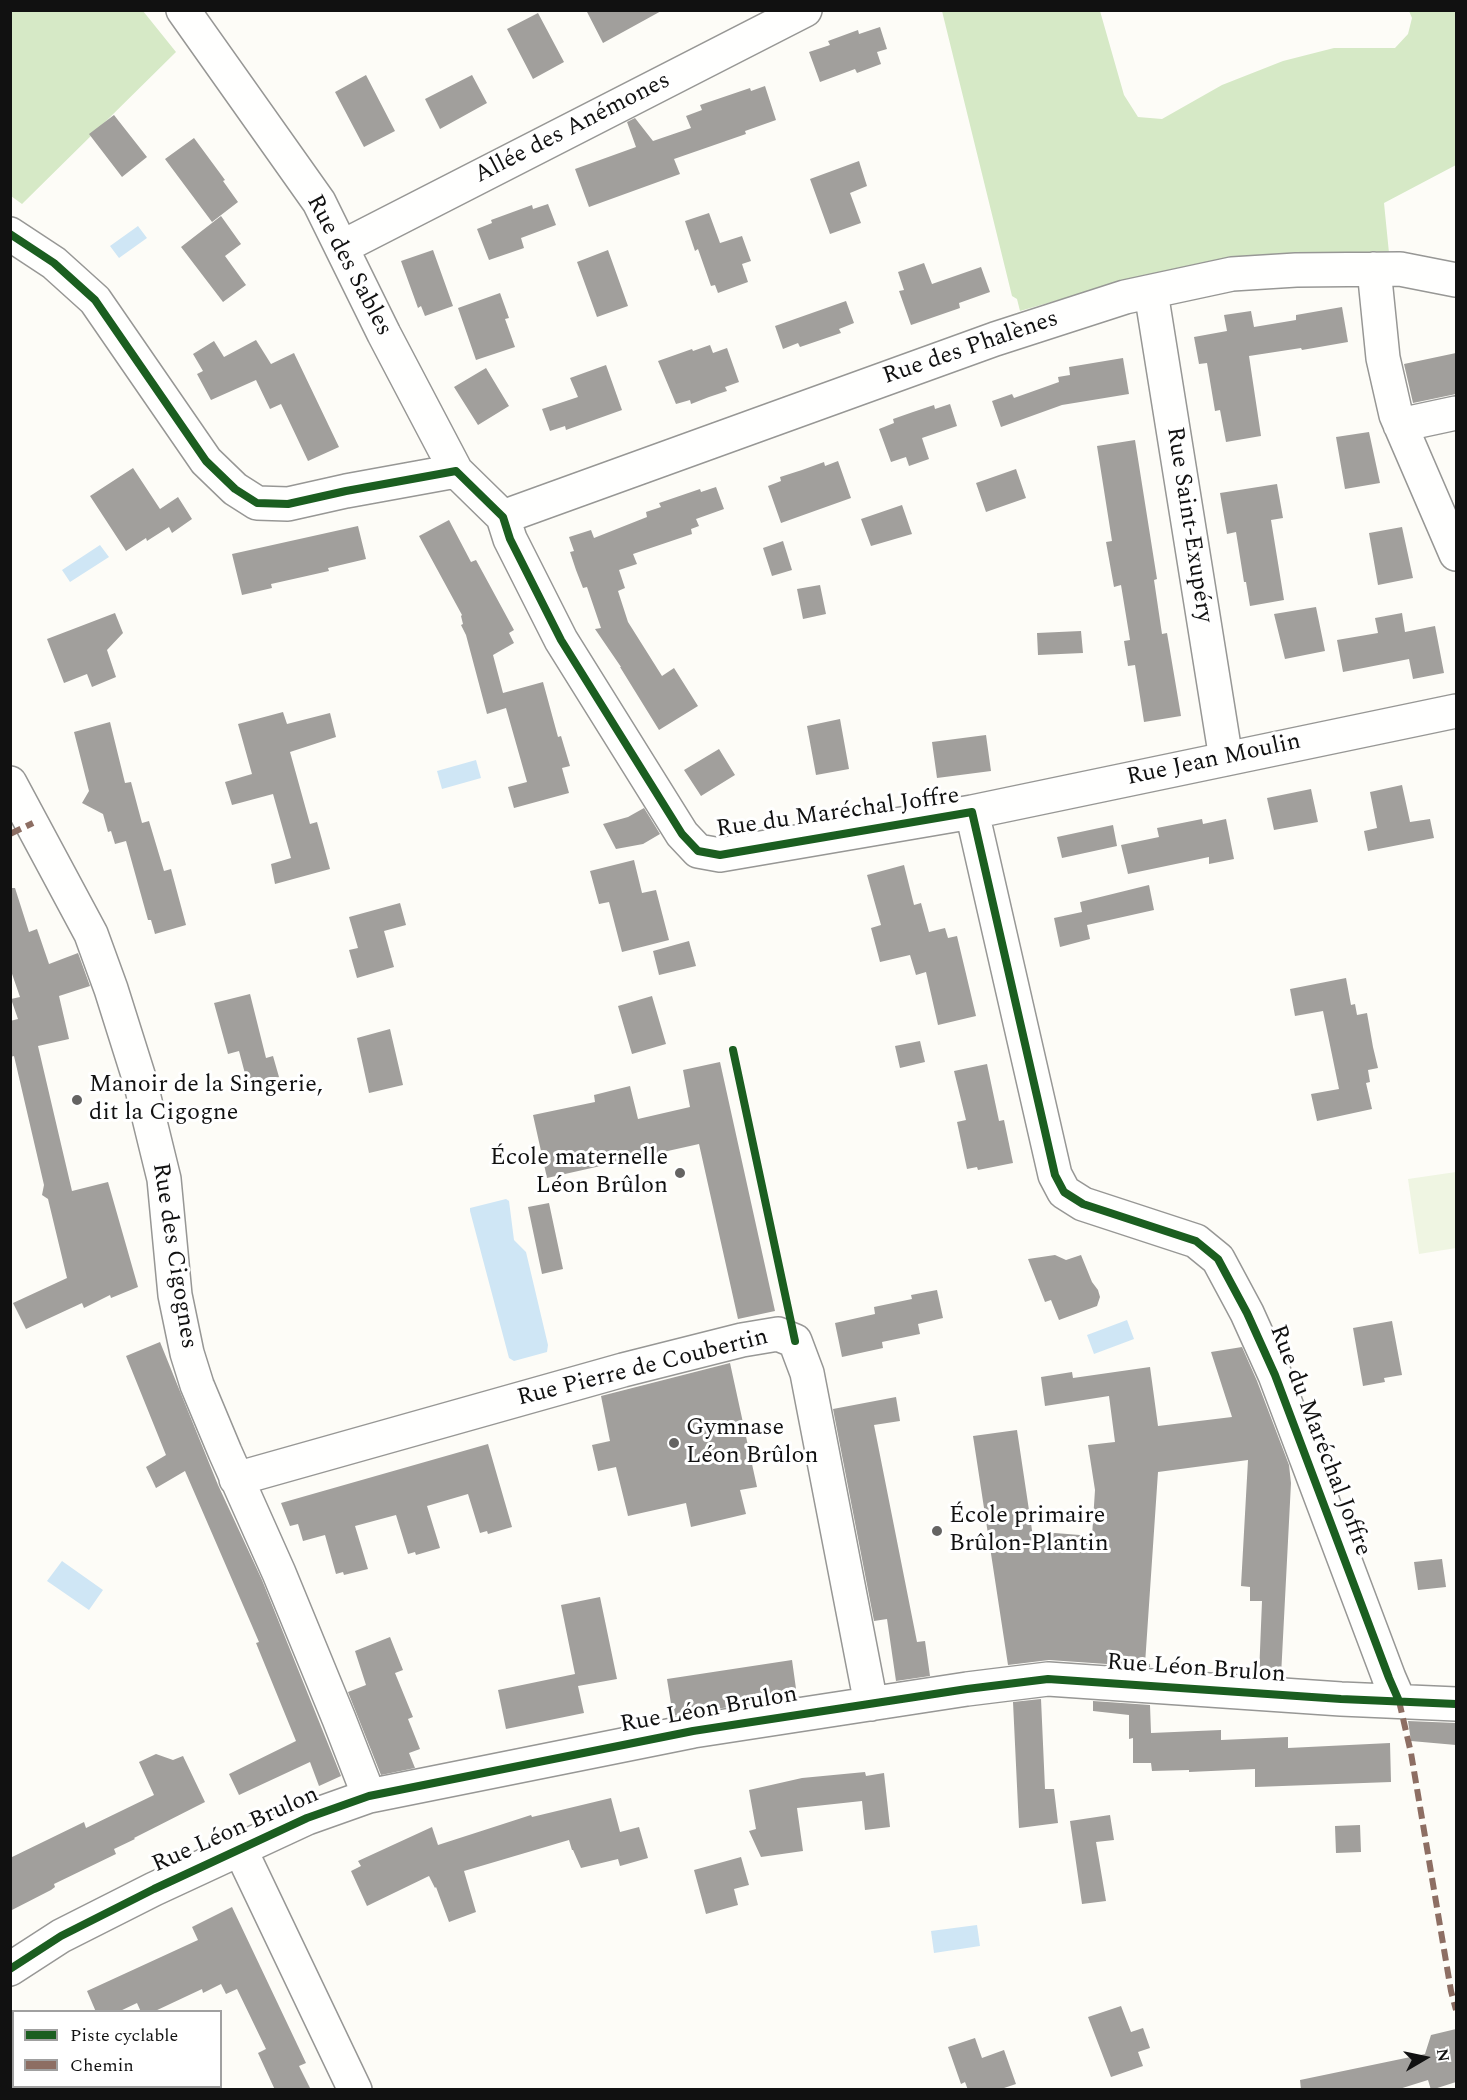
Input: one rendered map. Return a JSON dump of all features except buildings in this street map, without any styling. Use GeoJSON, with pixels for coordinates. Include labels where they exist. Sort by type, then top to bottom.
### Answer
{"type":"FeatureCollection","features":[{"type":"Feature","properties":{"kind":"street","name":"Rue des Sables"},"geometry":{"type":"LineString","coordinates":[[183,10],[319,202],[384,334],[456,471]]}},
{"type":"Feature","properties":{"kind":"street","name":"Allée des Anémones"},"geometry":{"type":"LineString","coordinates":[[342,247],[805,10]]}},
{"type":"Feature","properties":{"kind":"street"},"geometry":{"type":"LineString","coordinates":[[10,234],[54,263],[95,300],[206,461],[235,489],[257,503],[288,504],[456,471]]}},
{"type":"Feature","properties":{"kind":"street","name":"Rue des Phalènes"},"geometry":{"type":"LineString","coordinates":[[503,517],[995,339],[1125,297],[1232,274],[1296,270],[1400,268],[1456,280]]}},
{"type":"Feature","properties":{"kind":"street"},"geometry":{"type":"LineString","coordinates":[[1374,269],[1386,374],[1392,404],[1456,554]]}},
{"type":"Feature","properties":{"kind":"street","name":"Rue Saint-Exupéry"},"geometry":{"type":"LineString","coordinates":[[1151,292],[1226,759]]}},
{"type":"Feature","properties":{"kind":"street"},"geometry":{"type":"LineString","coordinates":[[1400,425],[1456,413]]}},
{"type":"Feature","properties":{"kind":"street","name":"Rue du Maréchal Joffre"},"geometry":{"type":"LineString","coordinates":[[456,471],[503,517],[510,539],[561,639],[682,834],[698,850],[720,855],[972,812],[1056,1175],[1064,1192],[1083,1204],[1196,1241],[1218,1259],[1247,1313],[1275,1375],[1399,1701]]}},
{"type":"Feature","properties":{"kind":"street","name":"Rue Jean Moulin"},"geometry":{"type":"LineString","coordinates":[[972,812],[1456,711]]}},
{"type":"Feature","properties":{"kind":"street","name":"Rue des Cigognes"},"geometry":{"type":"LineString","coordinates":[[10,783],[91,934],[117,1007],[140,1081],[164,1179],[175,1295],[187,1353],[197,1385],[236,1479],[279,1573],[369,1796]]}},
{"type":"Feature","properties":{"kind":"street","name":"Rue Pierre de Coubertin"},"geometry":{"type":"LineString","coordinates":[[236,1479],[622,1370],[742,1340],[778,1334],[795,1341],[807,1373],[871,1704]]}},
{"type":"Feature","properties":{"kind":"street","name":"Rue Léon Brulon"},"geometry":{"type":"LineString","coordinates":[[10,1969],[61,1936],[240,1849],[308,1818],[369,1796],[693,1731],[967,1689],[1048,1679],[1456,1704]]}},
{"type":"Feature","properties":{"kind":"street"},"geometry":{"type":"LineString","coordinates":[[240,1849],[355,2090]]}},
{"type":"Feature","properties":{"kind":"green space"},"geometry":{"type":"Polygon","coordinates":[[[10,11],[143,11],[176,52],[22,204],[11,196],[10,11]]]}},
{"type":"Feature","properties":{"kind":"green space"},"geometry":{"type":"Polygon","coordinates":[[[942,11],[1100,11],[1124,95],[1138,117],[1162,119],[1222,85],[1283,61],[1334,48],[1395,48],[1408,34],[1412,18],[1409,11],[1456,11],[1456,165],[1384,203],[1389,253],[1291,254],[1206,263],[1145,275],[1020,311],[1017,299],[1012,296],[942,11]]]}},
{"type":"Feature","properties":{"kind":"green space"},"geometry":{"type":"Polygon","coordinates":[[[1456,1172],[1456,1248],[1419,1254],[1408,1179],[1456,1172]]]}},
{"type":"Feature","properties":{"kind":"water"},"geometry":{"type":"Polygon","coordinates":[[[138,226],[147,238],[119,258],[110,246],[138,226]]]}},
{"type":"Feature","properties":{"kind":"water"},"geometry":{"type":"Polygon","coordinates":[[[100,545],[109,557],[70,582],[62,570],[100,545]]]}},
{"type":"Feature","properties":{"kind":"water"},"geometry":{"type":"Polygon","coordinates":[[[476,760],[481,778],[442,789],[437,771],[476,760]]]}},
{"type":"Feature","properties":{"kind":"water"},"geometry":{"type":"Polygon","coordinates":[[[506,1199],[509,1201],[514,1240],[526,1252],[548,1345],[547,1352],[514,1361],[509,1358],[470,1211],[470,1208],[506,1199]]]}},
{"type":"Feature","properties":{"kind":"water"},"geometry":{"type":"Polygon","coordinates":[[[1127,1320],[1134,1339],[1094,1354],[1087,1335],[1127,1320]]]}},
{"type":"Feature","properties":{"kind":"water"},"geometry":{"type":"Polygon","coordinates":[[[62,1561],[103,1590],[89,1610],[47,1581],[62,1561]]]}},
{"type":"Feature","properties":{"kind":"water"},"geometry":{"type":"Polygon","coordinates":[[[977,1925],[980,1946],[934,1953],[931,1931],[977,1925]]]}},
{"type":"Feature","properties":{"kind":"marked path"},"geometry":{"type":"LineString","coordinates":[[10,834],[33,823]]}},
{"type":"Feature","properties":{"kind":"marked path"},"geometry":{"type":"LineString","coordinates":[[1399,1701],[1411,1753],[1456,2010]]}},
{"type":"Feature","properties":{"kind":"cycle path"},"geometry":{"type":"LineString","coordinates":[[10,234],[54,263],[95,300],[206,461],[235,489],[257,503],[288,504],[456,471],[503,517],[510,539],[561,640],[682,834],[698,851],[720,855],[972,812],[1055,1175],[1064,1192],[1083,1204],[1196,1241],[1218,1259],[1247,1313],[1275,1375],[1399,1701]]}},
{"type":"Feature","properties":{"kind":"cycle path"},"geometry":{"type":"LineString","coordinates":[[733,1050],[795,1341]]}},
{"type":"Feature","properties":{"kind":"cycle path"},"geometry":{"type":"LineString","coordinates":[[10,1969],[61,1936],[154,1889],[307,1818],[369,1796],[693,1731],[967,1689],[1048,1679],[1341,1699],[1456,1704]]}},
{"type":"Feature","properties":{"kind":"place","name":"Manoir de la Singerie, dit la Cigogne"},"geometry":{"type":"Point","coordinates":[77,1100]}},
{"type":"Feature","properties":{"kind":"place","name":"École maternelle Léon Brûlon"},"geometry":{"type":"Point","coordinates":[680,1173]}},
{"type":"Feature","properties":{"kind":"place","name":"Gymnase Léon Brûlon"},"geometry":{"type":"Point","coordinates":[674,1443]}},
{"type":"Feature","properties":{"kind":"place","name":"École primaire Brûlon-Plantin"},"geometry":{"type":"Point","coordinates":[937,1531]}}]}
